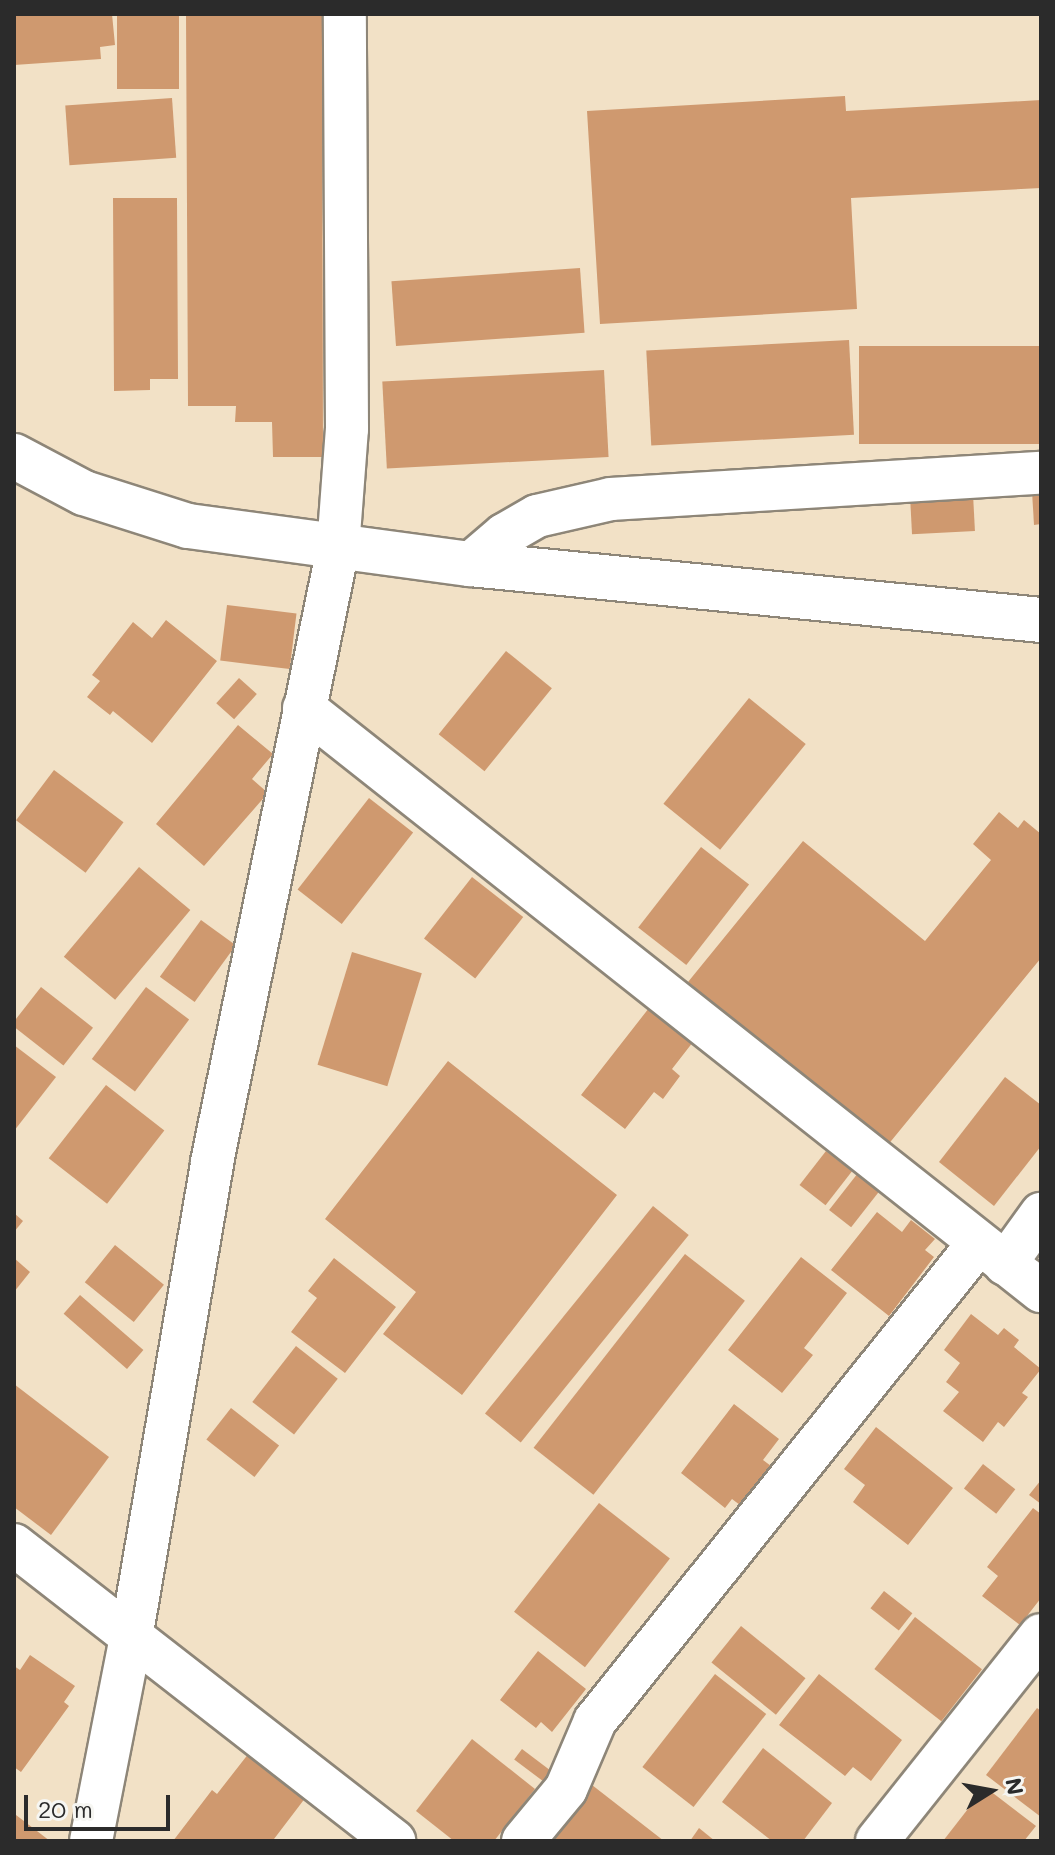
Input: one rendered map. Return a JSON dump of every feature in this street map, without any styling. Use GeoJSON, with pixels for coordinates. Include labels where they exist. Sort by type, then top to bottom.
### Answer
{"type":"FeatureCollection","features":[{"type":"Feature","properties":{"kind":"street"},"geometry":{"type":"LineString","coordinates":[[91,1841],[131,1638],[212,1162],[338,548],[347,429],[345,14]]}},
{"type":"Feature","properties":{"kind":"street"},"geometry":{"type":"LineString","coordinates":[[14,456],[84,493],[135,512],[188,526],[470,564],[1041,620]]}},
{"type":"Feature","properties":{"kind":"street"},"geometry":{"type":"LineString","coordinates":[[470,564],[504,535],[537,516],[611,499],[1041,473]]}},
{"type":"Feature","properties":{"kind":"street"},"geometry":{"type":"LineString","coordinates":[[304,708],[1041,1291]]}},
{"type":"Feature","properties":{"kind":"street"},"geometry":{"type":"LineString","coordinates":[[523,1841],[566,1789],[595,1721],[992,1254],[1041,1214]]}},
{"type":"Feature","properties":{"kind":"street"},"geometry":{"type":"LineString","coordinates":[[14,1545],[394,1841]]}},
{"type":"Feature","properties":{"kind":"street"},"geometry":{"type":"LineString","coordinates":[[877,1841],[1041,1635]]}},
{"type":"Feature","properties":{"kind":"building"},"geometry":{"type":"Polygon","coordinates":[[[14,14],[112,14],[115,45],[100,47],[101,59],[14,65],[14,14]]]}},
{"type":"Feature","properties":{"kind":"building"},"geometry":{"type":"Polygon","coordinates":[[[117,14],[179,14],[179,89],[117,89],[117,14]]]}},
{"type":"Feature","properties":{"kind":"building"},"geometry":{"type":"Polygon","coordinates":[[[186,14],[322,14],[323,457],[273,457],[272,422],[235,422],[236,406],[188,406],[186,14]]]}},
{"type":"Feature","properties":{"kind":"building"},"geometry":{"type":"Polygon","coordinates":[[[845,96],[846,111],[1041,100],[1041,188],[851,198],[857,309],[600,324],[587,111],[845,96]]]}},
{"type":"Feature","properties":{"kind":"building"},"geometry":{"type":"Polygon","coordinates":[[[172,98],[176,158],[69,165],[65,105],[172,98]]]}},
{"type":"Feature","properties":{"kind":"building"},"geometry":{"type":"Polygon","coordinates":[[[113,198],[177,198],[178,379],[150,379],[150,390],[114,391],[113,198]]]}},
{"type":"Feature","properties":{"kind":"building"},"geometry":{"type":"Polygon","coordinates":[[[580,268],[585,333],[396,346],[391,281],[580,268]]]}},
{"type":"Feature","properties":{"kind":"building"},"geometry":{"type":"Polygon","coordinates":[[[849,340],[854,435],[651,445],[646,351],[849,340]]]}},
{"type":"Feature","properties":{"kind":"building"},"geometry":{"type":"Polygon","coordinates":[[[859,346],[1041,346],[1041,444],[859,444],[859,346]]]}},
{"type":"Feature","properties":{"kind":"building"},"geometry":{"type":"Polygon","coordinates":[[[604,370],[609,457],[387,468],[382,382],[604,370]]]}},
{"type":"Feature","properties":{"kind":"building"},"geometry":{"type":"Polygon","coordinates":[[[1041,490],[1041,524],[1034,525],[1032,491],[1041,490]]]}},
{"type":"Feature","properties":{"kind":"building"},"geometry":{"type":"Polygon","coordinates":[[[973,494],[975,531],[912,534],[910,497],[973,494]]]}},
{"type":"Feature","properties":{"kind":"building"},"geometry":{"type":"Polygon","coordinates":[[[227,605],[296,614],[290,669],[220,661],[227,605]]]}},
{"type":"Feature","properties":{"kind":"building"},"geometry":{"type":"Polygon","coordinates":[[[166,620],[217,661],[152,743],[113,711],[110,715],[87,697],[100,681],[92,675],[133,622],[152,638],[166,620]]]}},
{"type":"Feature","properties":{"kind":"building"},"geometry":{"type":"Polygon","coordinates":[[[506,651],[552,688],[485,771],[439,734],[506,651]]]}},
{"type":"Feature","properties":{"kind":"building"},"geometry":{"type":"Polygon","coordinates":[[[239,678],[257,694],[234,719],[216,703],[239,678]]]}},
{"type":"Feature","properties":{"kind":"building"},"geometry":{"type":"Polygon","coordinates":[[[749,698],[806,744],[720,850],[663,804],[749,698]]]}},
{"type":"Feature","properties":{"kind":"building"},"geometry":{"type":"Polygon","coordinates":[[[238,725],[273,754],[252,779],[268,793],[204,866],[156,824],[238,725]]]}},
{"type":"Feature","properties":{"kind":"building"},"geometry":{"type":"Polygon","coordinates":[[[54,770],[123,822],[86,873],[16,820],[54,770]]]}},
{"type":"Feature","properties":{"kind":"building"},"geometry":{"type":"Polygon","coordinates":[[[369,798],[413,832],[342,924],[298,889],[369,798]]]}},
{"type":"Feature","properties":{"kind":"building"},"geometry":{"type":"Polygon","coordinates":[[[999,812],[1018,828],[1024,820],[1041,834],[1041,958],[887,1146],[688,982],[803,841],[925,941],[991,860],[973,844],[999,812]]]}},
{"type":"Feature","properties":{"kind":"building"},"geometry":{"type":"Polygon","coordinates":[[[701,847],[749,885],[686,965],[638,927],[701,847]]]}},
{"type":"Feature","properties":{"kind":"building"},"geometry":{"type":"Polygon","coordinates":[[[139,867],[190,910],[115,1000],[64,957],[139,867]]]}},
{"type":"Feature","properties":{"kind":"building"},"geometry":{"type":"Polygon","coordinates":[[[472,877],[523,917],[475,978],[424,938],[472,877]]]}},
{"type":"Feature","properties":{"kind":"building"},"geometry":{"type":"Polygon","coordinates":[[[201,920],[236,945],[195,1002],[160,977],[201,920]]]}},
{"type":"Feature","properties":{"kind":"building"},"geometry":{"type":"Polygon","coordinates":[[[352,952],[422,973],[387,1086],[318,1065],[352,952]]]}},
{"type":"Feature","properties":{"kind":"building"},"geometry":{"type":"Polygon","coordinates":[[[41,987],[93,1028],[63,1065],[14,1027],[14,1022],[41,987]]]}},
{"type":"Feature","properties":{"kind":"building"},"geometry":{"type":"Polygon","coordinates":[[[146,987],[189,1019],[135,1091],[92,1059],[146,987]]]}},
{"type":"Feature","properties":{"kind":"building"},"geometry":{"type":"Polygon","coordinates":[[[649,1008],[693,1042],[672,1069],[680,1076],[663,1099],[654,1092],[625,1129],[581,1095],[649,1008]]]}},
{"type":"Feature","properties":{"kind":"building"},"geometry":{"type":"Polygon","coordinates":[[[14,1045],[56,1077],[14,1131],[14,1045]]]}},
{"type":"Feature","properties":{"kind":"building"},"geometry":{"type":"Polygon","coordinates":[[[448,1061],[617,1195],[462,1395],[383,1334],[416,1292],[325,1219],[448,1061]]]}},
{"type":"Feature","properties":{"kind":"building"},"geometry":{"type":"Polygon","coordinates":[[[1005,1077],[1041,1105],[1041,1146],[994,1206],[939,1162],[1005,1077]]]}},
{"type":"Feature","properties":{"kind":"building"},"geometry":{"type":"Polygon","coordinates":[[[106,1085],[164,1131],[107,1204],[49,1158],[106,1085]]]}},
{"type":"Feature","properties":{"kind":"building"},"geometry":{"type":"Polygon","coordinates":[[[826,1151],[852,1171],[826,1205],[800,1185],[826,1151]]]}},
{"type":"Feature","properties":{"kind":"building"},"geometry":{"type":"Polygon","coordinates":[[[858,1173],[880,1190],[851,1227],[829,1210],[858,1173]]]}},
{"type":"Feature","properties":{"kind":"building"},"geometry":{"type":"Polygon","coordinates":[[[653,1206],[689,1235],[521,1442],[485,1413],[653,1206]]]}},
{"type":"Feature","properties":{"kind":"building"},"geometry":{"type":"Polygon","coordinates":[[[877,1212],[902,1232],[911,1220],[935,1239],[925,1250],[934,1257],[889,1316],[831,1270],[877,1212]]]}},
{"type":"Feature","properties":{"kind":"building"},"geometry":{"type":"Polygon","coordinates":[[[14,1213],[23,1221],[14,1232],[14,1213]]]}},
{"type":"Feature","properties":{"kind":"building"},"geometry":{"type":"Polygon","coordinates":[[[115,1245],[164,1285],[134,1322],[85,1282],[115,1245]]]}},
{"type":"Feature","properties":{"kind":"building"},"geometry":{"type":"Polygon","coordinates":[[[685,1254],[745,1301],[593,1495],[534,1448],[685,1254]]]}},
{"type":"Feature","properties":{"kind":"building"},"geometry":{"type":"Polygon","coordinates":[[[801,1257],[847,1293],[804,1348],[813,1355],[782,1393],[728,1350],[801,1257]]]}},
{"type":"Feature","properties":{"kind":"building"},"geometry":{"type":"Polygon","coordinates":[[[14,1258],[30,1272],[14,1292],[14,1258]]]}},
{"type":"Feature","properties":{"kind":"building"},"geometry":{"type":"Polygon","coordinates":[[[334,1258],[396,1307],[345,1373],[291,1332],[317,1298],[308,1291],[334,1258]]]}},
{"type":"Feature","properties":{"kind":"building"},"geometry":{"type":"Polygon","coordinates":[[[80,1295],[143,1350],[127,1369],[64,1314],[80,1295]]]}},
{"type":"Feature","properties":{"kind":"building"},"geometry":{"type":"Polygon","coordinates":[[[971,1314],[998,1335],[1004,1328],[1019,1340],[1014,1347],[1041,1369],[1022,1393],[1028,1397],[1004,1427],[998,1422],[983,1442],[943,1411],[959,1392],[946,1382],[960,1363],[944,1350],[971,1314]]]}},
{"type":"Feature","properties":{"kind":"building"},"geometry":{"type":"Polygon","coordinates":[[[296,1346],[338,1379],[294,1435],[252,1402],[296,1346]]]}},
{"type":"Feature","properties":{"kind":"building"},"geometry":{"type":"Polygon","coordinates":[[[14,1384],[109,1457],[51,1535],[14,1507],[14,1384]]]}},
{"type":"Feature","properties":{"kind":"building"},"geometry":{"type":"Polygon","coordinates":[[[734,1404],[779,1439],[763,1460],[775,1469],[744,1508],[732,1499],[725,1508],[681,1473],[734,1404]]]}},
{"type":"Feature","properties":{"kind":"building"},"geometry":{"type":"Polygon","coordinates":[[[231,1408],[279,1446],[254,1477],[206,1440],[231,1408]]]}},
{"type":"Feature","properties":{"kind":"building"},"geometry":{"type":"Polygon","coordinates":[[[876,1427],[953,1488],[908,1545],[853,1502],[865,1485],[844,1469],[876,1427]]]}},
{"type":"Feature","properties":{"kind":"building"},"geometry":{"type":"Polygon","coordinates":[[[983,1464],[1015,1489],[996,1514],[964,1488],[983,1464]]]}},
{"type":"Feature","properties":{"kind":"building"},"geometry":{"type":"Polygon","coordinates":[[[1041,1480],[1041,1504],[1029,1495],[1041,1480]]]}},
{"type":"Feature","properties":{"kind":"building"},"geometry":{"type":"Polygon","coordinates":[[[599,1503],[670,1558],[585,1667],[514,1612],[599,1503]]]}},
{"type":"Feature","properties":{"kind":"building"},"geometry":{"type":"Polygon","coordinates":[[[1033,1508],[1041,1514],[1041,1598],[1020,1625],[982,1596],[998,1576],[987,1567],[1033,1508]]]}},
{"type":"Feature","properties":{"kind":"building"},"geometry":{"type":"Polygon","coordinates":[[[884,1591],[912,1613],[899,1631],[870,1608],[884,1591]]]}},
{"type":"Feature","properties":{"kind":"building"},"geometry":{"type":"Polygon","coordinates":[[[915,1617],[982,1669],[941,1721],[874,1669],[915,1617]]]}},
{"type":"Feature","properties":{"kind":"building"},"geometry":{"type":"Polygon","coordinates":[[[741,1626],[806,1678],[776,1715],[711,1663],[741,1626]]]}},
{"type":"Feature","properties":{"kind":"building"},"geometry":{"type":"Polygon","coordinates":[[[538,1651],[586,1689],[552,1732],[541,1722],[536,1728],[500,1700],[538,1651]]]}},
{"type":"Feature","properties":{"kind":"building"},"geometry":{"type":"Polygon","coordinates":[[[30,1655],[75,1686],[64,1702],[69,1706],[21,1772],[14,1767],[14,1666],[20,1670],[30,1655]]]}},
{"type":"Feature","properties":{"kind":"building"},"geometry":{"type":"Polygon","coordinates":[[[715,1674],[766,1714],[694,1807],[642,1767],[715,1674]]]}},
{"type":"Feature","properties":{"kind":"building"},"geometry":{"type":"Polygon","coordinates":[[[819,1674],[902,1740],[871,1781],[853,1767],[845,1776],[779,1725],[819,1674]]]}},
{"type":"Feature","properties":{"kind":"building"},"geometry":{"type":"Polygon","coordinates":[[[1037,1708],[1041,1711],[1041,1817],[986,1775],[1037,1708]]]}},
{"type":"Feature","properties":{"kind":"building"},"geometry":{"type":"Polygon","coordinates":[[[472,1739],[535,1789],[494,1841],[454,1841],[416,1811],[472,1739]]]}},
{"type":"Feature","properties":{"kind":"building"},"geometry":{"type":"Polygon","coordinates":[[[763,1748],[832,1803],[803,1841],[772,1841],[722,1802],[763,1748]]]}},
{"type":"Feature","properties":{"kind":"building"},"geometry":{"type":"Polygon","coordinates":[[[522,1749],[551,1771],[543,1781],[514,1759],[522,1749]]]}},
{"type":"Feature","properties":{"kind":"building"},"geometry":{"type":"Polygon","coordinates":[[[249,1753],[306,1797],[274,1839],[277,1841],[173,1841],[212,1790],[217,1794],[249,1753]]]}},
{"type":"Feature","properties":{"kind":"building"},"geometry":{"type":"Polygon","coordinates":[[[592,1785],[664,1841],[549,1841],[592,1785]]]}},
{"type":"Feature","properties":{"kind":"building"},"geometry":{"type":"Polygon","coordinates":[[[985,1787],[1036,1826],[1024,1841],[943,1841],[985,1787]]]}},
{"type":"Feature","properties":{"kind":"building"},"geometry":{"type":"Polygon","coordinates":[[[16,1815],[50,1841],[14,1841],[16,1815]]]}},
{"type":"Feature","properties":{"kind":"building"},"geometry":{"type":"Polygon","coordinates":[[[699,1828],[715,1841],[690,1841],[699,1828]]]}}]}
